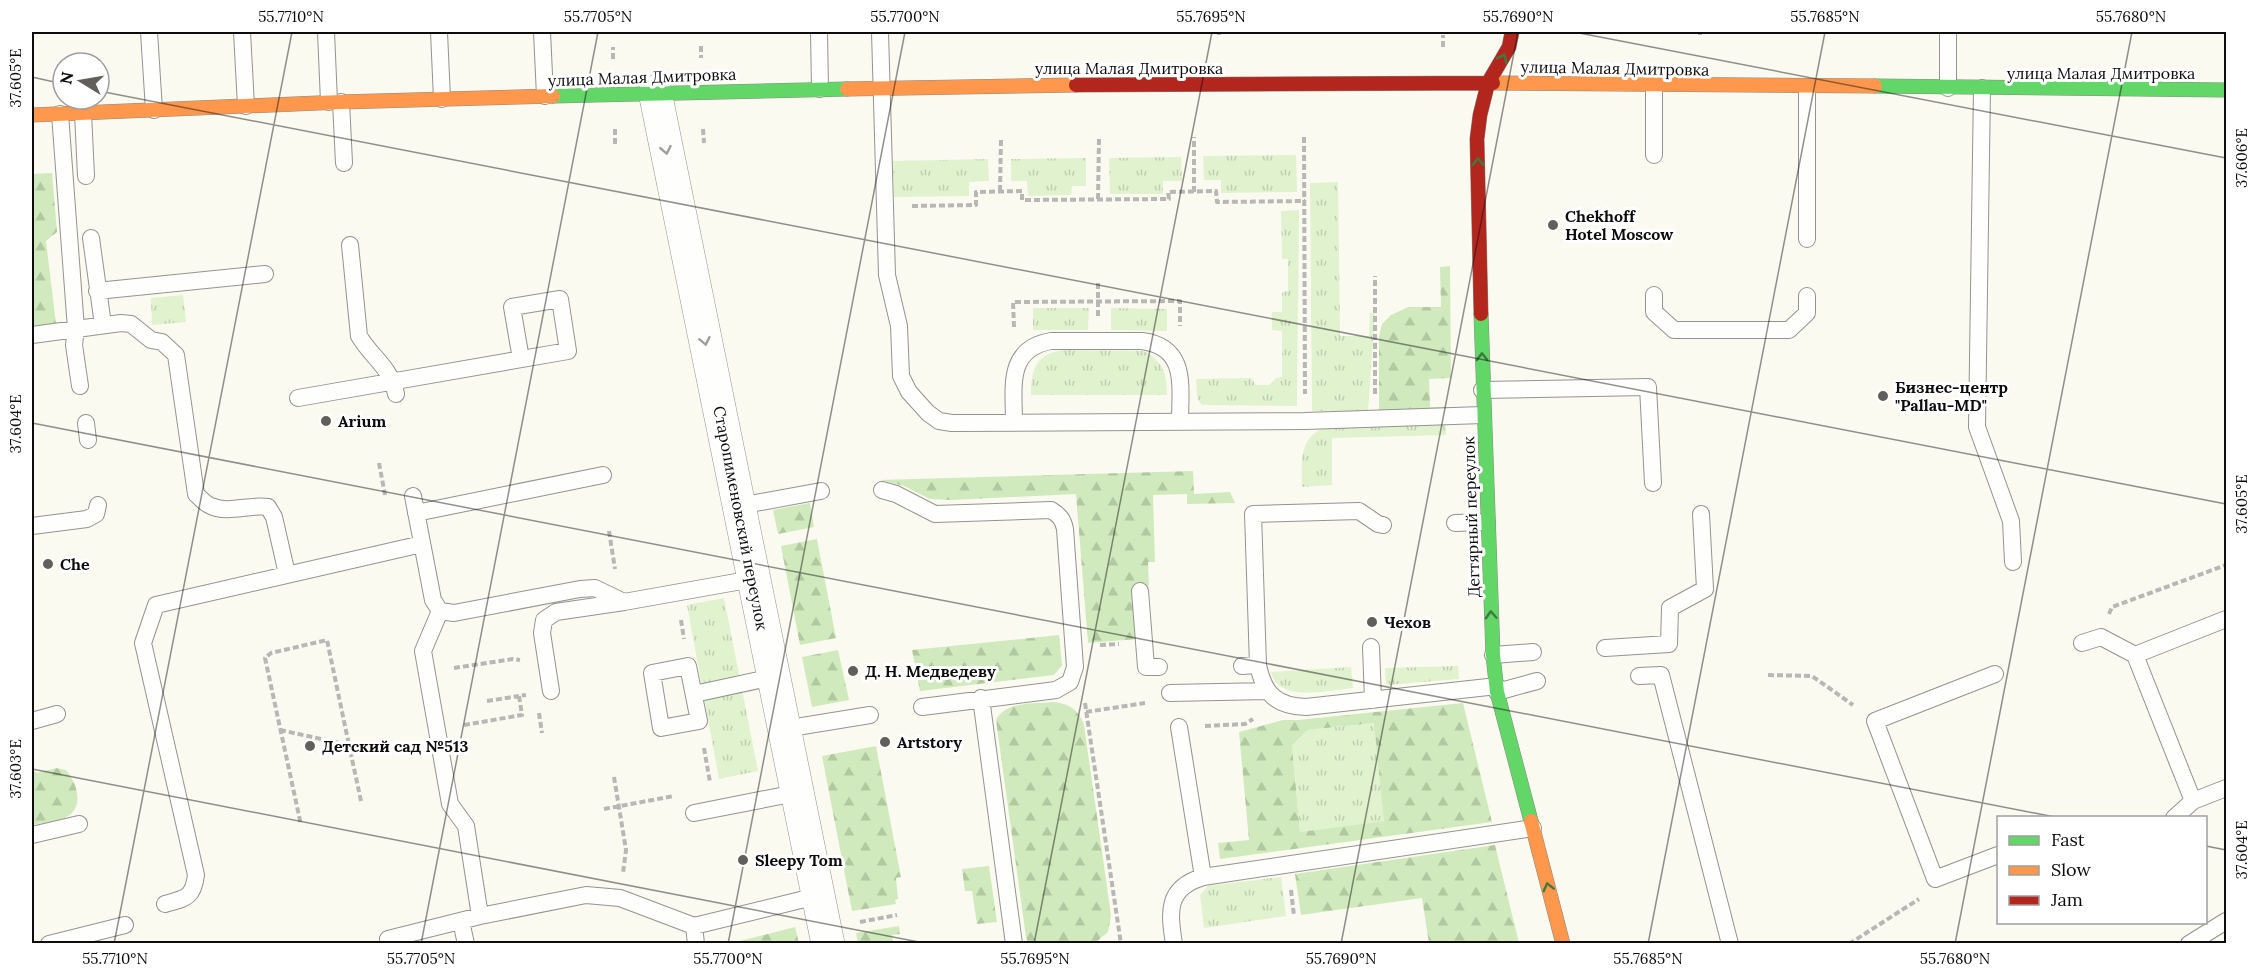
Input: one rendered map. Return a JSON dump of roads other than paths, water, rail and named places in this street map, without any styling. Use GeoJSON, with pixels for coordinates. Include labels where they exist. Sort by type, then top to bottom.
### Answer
{"type":"FeatureCollection","features":[{"type":"Feature","properties":{"kind":"street","name":"Дегтярный переулок"},"geometry":{"type":"LineString","coordinates":[[1512,32],[1509,47],[1488,83],[1477,139],[1482,390],[1493,655],[1497,689],[1563,944]]}},
{"type":"Feature","properties":{"kind":"street","name":"улица Малая Дмитровка"},"geometry":{"type":"LineString","coordinates":[[32,115],[335,102],[881,88],[1488,83],[2226,90]]}},
{"type":"Feature","properties":{"kind":"street","name":"Старопименовский переулок"},"geometry":{"type":"LineString","coordinates":[[655,92],[828,944]]}},
{"type":"Feature","properties":{"kind":"lane"},"geometry":{"type":"LineString","coordinates":[[149,32],[154,110]]}},
{"type":"Feature","properties":{"kind":"lane"},"geometry":{"type":"LineString","coordinates":[[242,32],[246,106]]}},
{"type":"Feature","properties":{"kind":"lane"},"geometry":{"type":"LineString","coordinates":[[326,32],[344,163]]}},
{"type":"Feature","properties":{"kind":"lane"},"geometry":{"type":"LineString","coordinates":[[439,32],[442,99]]}},
{"type":"Feature","properties":{"kind":"lane"},"geometry":{"type":"LineString","coordinates":[[542,32],[545,96]]}},
{"type":"Feature","properties":{"kind":"lane"},"geometry":{"type":"LineString","coordinates":[[819,32],[820,89]]}},
{"type":"Feature","properties":{"kind":"lane"},"geometry":{"type":"LineString","coordinates":[[880,32],[887,275],[899,326],[900,370],[909,392],[928,413],[939,421],[952,423],[1305,421],[1483,415]]}},
{"type":"Feature","properties":{"kind":"lane"},"geometry":{"type":"LineString","coordinates":[[1948,32],[1948,88]]}},
{"type":"Feature","properties":{"kind":"lane"},"geometry":{"type":"LineString","coordinates":[[1654,86],[1654,155]]}},
{"type":"Feature","properties":{"kind":"lane"},"geometry":{"type":"LineString","coordinates":[[1807,87],[1807,239]]}},
{"type":"Feature","properties":{"kind":"lane"},"geometry":{"type":"LineString","coordinates":[[1982,88],[1977,427],[2011,521],[2013,562]]}},
{"type":"Feature","properties":{"kind":"lane"},"geometry":{"type":"LineString","coordinates":[[83,113],[86,176]]}},
{"type":"Feature","properties":{"kind":"lane"},"geometry":{"type":"LineString","coordinates":[[60,114],[76,329],[74,345],[80,386]]}},
{"type":"Feature","properties":{"kind":"lane"},"geometry":{"type":"LineString","coordinates":[[91,238],[103,325]]}},
{"type":"Feature","properties":{"kind":"lane"},"geometry":{"type":"LineString","coordinates":[[350,245],[359,336],[364,345],[385,367],[394,387]]}},
{"type":"Feature","properties":{"kind":"lane"},"geometry":{"type":"LineString","coordinates":[[97,291],[265,274]]}},
{"type":"Feature","properties":{"kind":"lane"},"geometry":{"type":"LineString","coordinates":[[1654,295],[1654,312],[1674,330],[1789,330],[1807,313],[1807,296]]}},
{"type":"Feature","properties":{"kind":"lane"},"geometry":{"type":"LineString","coordinates":[[32,335],[103,325],[131,324],[151,340],[162,342],[176,355],[196,494],[210,506],[219,508],[256,505],[268,507],[274,517],[287,573]]}},
{"type":"Feature","properties":{"kind":"lane"},"geometry":{"type":"LineString","coordinates":[[1014,423],[1015,368],[1029,349],[1040,343],[1051,341],[1142,341],[1154,342],[1164,348],[1173,356],[1178,367],[1180,422]]}},
{"type":"Feature","properties":{"kind":"lane"},"geometry":{"type":"LineString","coordinates":[[298,398],[394,387],[521,359]]}},
{"type":"Feature","properties":{"kind":"lane"},"geometry":{"type":"LineString","coordinates":[[1482,390],[1648,387],[1653,483]]}},
{"type":"Feature","properties":{"kind":"lane"},"geometry":{"type":"LineString","coordinates":[[86,423],[88,440]]}},
{"type":"Feature","properties":{"kind":"lane"},"geometry":{"type":"LineString","coordinates":[[416,513],[603,475]]}},
{"type":"Feature","properties":{"kind":"lane"},"geometry":{"type":"LineString","coordinates":[[882,490],[896,494],[935,513],[1051,510],[1058,514],[1065,529],[1075,667],[1070,682],[1056,690],[922,707]]}},
{"type":"Feature","properties":{"kind":"lane"},"geometry":{"type":"LineString","coordinates":[[739,506],[821,491]]}},
{"type":"Feature","properties":{"kind":"lane"},"geometry":{"type":"LineString","coordinates":[[413,496],[433,600],[440,611],[454,613],[595,588],[624,602]]}},
{"type":"Feature","properties":{"kind":"lane"},"geometry":{"type":"LineString","coordinates":[[32,526],[87,519],[96,514],[98,505]]}},
{"type":"Feature","properties":{"kind":"lane"},"geometry":{"type":"LineString","coordinates":[[1383,525],[1378,525],[1359,512],[1254,514],[1250,666],[1268,691],[1278,701],[1292,706],[1306,707],[1497,689],[1538,681]]}},
{"type":"Feature","properties":{"kind":"lane"},"geometry":{"type":"LineString","coordinates":[[1605,648],[1669,644],[1670,608],[1705,589],[1701,514]]}},
{"type":"Feature","properties":{"kind":"lane"},"geometry":{"type":"LineString","coordinates":[[1455,523],[1487,522]]}},
{"type":"Feature","properties":{"kind":"lane"},"geometry":{"type":"LineString","coordinates":[[165,904],[187,898],[194,888],[196,875],[143,643],[156,605],[287,573],[422,544]]}},
{"type":"Feature","properties":{"kind":"lane"},"geometry":{"type":"LineString","coordinates":[[543,692],[542,633],[544,620],[555,612],[753,579]]}},
{"type":"Feature","properties":{"kind":"lane"},"geometry":{"type":"LineString","coordinates":[[1140,591],[1146,667],[1159,667]]}},
{"type":"Feature","properties":{"kind":"lane"},"geometry":{"type":"LineString","coordinates":[[440,611],[423,651],[450,804],[466,826],[480,916]]}},
{"type":"Feature","properties":{"kind":"lane"},"geometry":{"type":"LineString","coordinates":[[2134,655],[2226,619]]}},
{"type":"Feature","properties":{"kind":"lane"},"geometry":{"type":"LineString","coordinates":[[2082,643],[2101,637],[2134,655],[2193,801]]}},
{"type":"Feature","properties":{"kind":"lane"},"geometry":{"type":"LineString","coordinates":[[1371,646],[1373,700]]}},
{"type":"Feature","properties":{"kind":"lane"},"geometry":{"type":"LineString","coordinates":[[1493,655],[1533,652]]}},
{"type":"Feature","properties":{"kind":"lane"},"geometry":{"type":"LineString","coordinates":[[1995,674],[1875,721],[1935,879],[1997,855]]}},
{"type":"Feature","properties":{"kind":"lane"},"geometry":{"type":"LineString","coordinates":[[1639,676],[1661,675],[1730,944]]}},
{"type":"Feature","properties":{"kind":"lane"},"geometry":{"type":"LineString","coordinates":[[694,694],[773,677]]}},
{"type":"Feature","properties":{"kind":"lane"},"geometry":{"type":"LineString","coordinates":[[1170,693],[1268,691]]}},
{"type":"Feature","properties":{"kind":"lane"},"geometry":{"type":"LineString","coordinates":[[981,698],[1014,944]]}},
{"type":"Feature","properties":{"kind":"lane"},"geometry":{"type":"LineString","coordinates":[[32,721],[57,714]]}},
{"type":"Feature","properties":{"kind":"lane"},"geometry":{"type":"LineString","coordinates":[[784,729],[870,715]]}},
{"type":"Feature","properties":{"kind":"lane"},"geometry":{"type":"LineString","coordinates":[[1179,727],[1203,877]]}},
{"type":"Feature","properties":{"kind":"lane"},"geometry":{"type":"LineString","coordinates":[[2176,816],[2193,801],[2226,788]]}},
{"type":"Feature","properties":{"kind":"lane"},"geometry":{"type":"LineString","coordinates":[[694,813],[796,793]]}},
{"type":"Feature","properties":{"kind":"lane"},"geometry":{"type":"LineString","coordinates":[[32,835],[79,824]]}},
{"type":"Feature","properties":{"kind":"lane"},"geometry":{"type":"LineString","coordinates":[[1174,944],[1170,919],[1171,908],[1182,887],[1191,880],[1533,828]]}},
{"type":"Feature","properties":{"kind":"lane"},"geometry":{"type":"LineString","coordinates":[[390,944],[388,939],[480,916],[586,895],[620,898],[694,926],[817,896]]}},
{"type":"Feature","properties":{"kind":"lane"},"geometry":{"type":"LineString","coordinates":[[461,921],[466,944]]}},
{"type":"Feature","properties":{"kind":"lane"},"geometry":{"type":"LineString","coordinates":[[2189,944],[2226,921]]}},
{"type":"Feature","properties":{"kind":"lane"},"geometry":{"type":"LineString","coordinates":[[49,944],[126,925]]}},
{"type":"Feature","properties":{"kind":"lane"},"geometry":{"type":"LineString","coordinates":[[694,926],[696,944]]}},
{"type":"Feature","properties":{"kind":"place","name":"Chekhoff Hotel Moscow"},"geometry":{"type":"Point","coordinates":[1553,225]}},
{"type":"Feature","properties":{"kind":"place","name":"Бизнес-центр \"Pallau-MD\""},"geometry":{"type":"Point","coordinates":[1883,396]}},
{"type":"Feature","properties":{"kind":"place","name":"Arium"},"geometry":{"type":"Point","coordinates":[326,421]}},
{"type":"Feature","properties":{"kind":"place","name":"Che"},"geometry":{"type":"Point","coordinates":[48,564]}},
{"type":"Feature","properties":{"kind":"place","name":"Чехов"},"geometry":{"type":"Point","coordinates":[1372,622]}},
{"type":"Feature","properties":{"kind":"place","name":"Д. Н. Медведеву"},"geometry":{"type":"Point","coordinates":[853,671]}},
{"type":"Feature","properties":{"kind":"place","name":"Artstory"},"geometry":{"type":"Point","coordinates":[885,742]}},
{"type":"Feature","properties":{"kind":"place","name":"Детский сад №513"},"geometry":{"type":"Point","coordinates":[310,746]}},
{"type":"Feature","properties":{"kind":"place","name":"Sleepy Tom"},"geometry":{"type":"Point","coordinates":[743,860]}}]}
